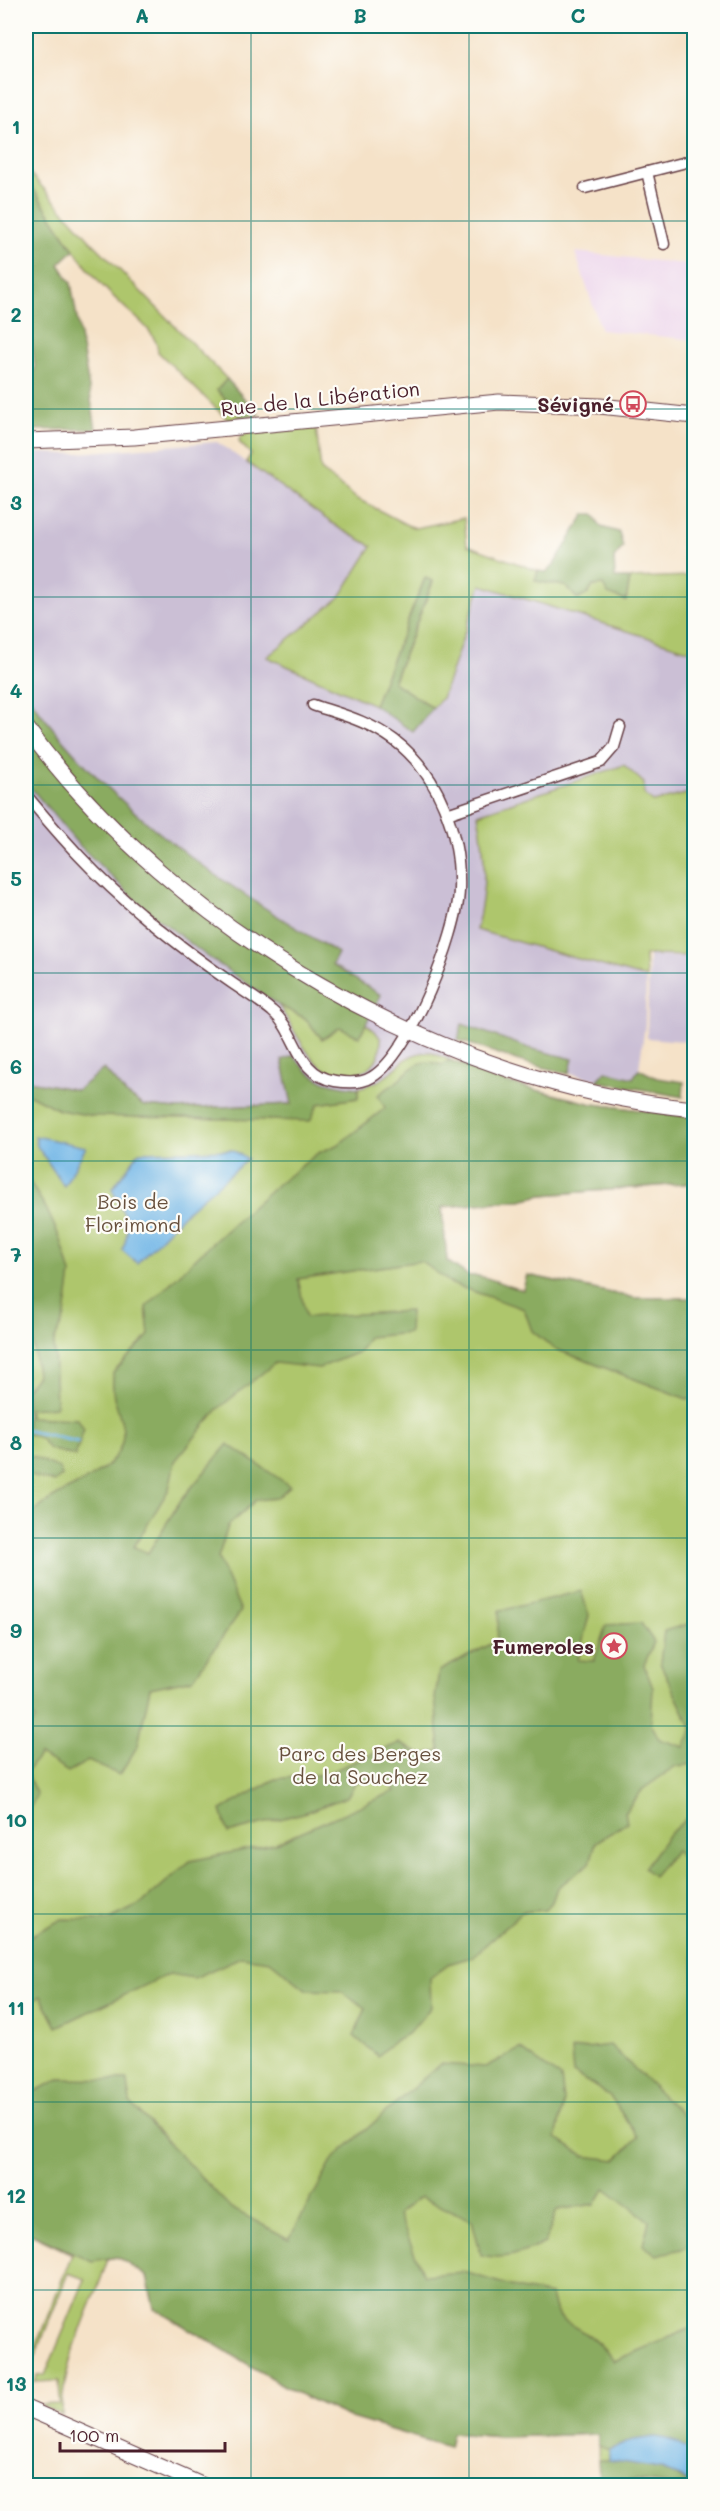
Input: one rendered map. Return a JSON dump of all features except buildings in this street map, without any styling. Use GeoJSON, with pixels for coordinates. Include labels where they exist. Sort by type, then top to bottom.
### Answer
{"type":"FeatureCollection","features":[{"type":"Feature","properties":{"kind":"street"},"geometry":{"type":"LineString","coordinates":[[585,188],[694,160]]}},
{"type":"Feature","properties":{"kind":"street"},"geometry":{"type":"LineString","coordinates":[[647,172],[664,244]]}},
{"type":"Feature","properties":{"kind":"street","name":"Rue de la Libération"},"geometry":{"type":"LineString","coordinates":[[26,441],[134,437],[499,402],[558,403],[694,416]]}},
{"type":"Feature","properties":{"kind":"street"},"geometry":{"type":"LineString","coordinates":[[26,795],[72,848],[139,913],[199,960],[274,1012],[288,1030],[298,1054],[318,1075],[355,1083],[370,1079],[399,1050],[427,1000],[450,932],[460,892],[454,836],[447,814],[432,783],[396,742],[366,722],[313,705]]}},
{"type":"Feature","properties":{"kind":"street"},"geometry":{"type":"LineString","coordinates":[[26,727],[71,784],[117,833],[201,905],[292,968],[410,1030],[488,1062],[581,1089],[694,1109]]}},
{"type":"Feature","properties":{"kind":"street"},"geometry":{"type":"LineString","coordinates":[[447,814],[601,762],[614,747],[620,727]]}},
{"type":"Feature","properties":{"kind":"street"},"geometry":{"type":"LineString","coordinates":[[26,2408],[204,2486]]}},
{"type":"Feature","properties":{"kind":"shaded area"},"geometry":{"type":"Polygon","coordinates":[[[575,252],[694,265],[694,340],[601,330],[575,252]]]}},
{"type":"Feature","properties":{"kind":"shaded area"},"geometry":{"type":"Polygon","coordinates":[[[217,442],[339,528],[372,546],[340,597],[268,657],[374,705],[412,732],[442,698],[481,584],[694,652],[694,792],[653,802],[644,794],[478,814],[484,846],[485,872],[484,902],[476,930],[646,978],[645,1025],[639,1069],[627,1087],[519,1061],[458,1040],[450,1060],[430,1052],[419,1053],[405,1058],[375,1083],[293,1104],[177,1109],[144,1106],[126,1094],[104,1069],[77,1090],[34,1082],[26,1077],[26,753],[53,731],[26,693],[26,452],[66,454],[217,442]]]}},
{"type":"Feature","properties":{"kind":"shaded area"},"geometry":{"type":"Polygon","coordinates":[[[649,956],[694,957],[694,1042],[647,1038],[649,956]]]}},
{"type":"Feature","properties":{"kind":"green space"},"geometry":{"type":"Polygon","coordinates":[[[26,169],[92,242],[227,379],[217,390],[242,417],[228,420],[158,352],[154,337],[106,289],[81,259],[26,178],[26,169]]]}},
{"type":"Feature","properties":{"kind":"green space"},"geometry":{"type":"Polygon","coordinates":[[[26,178],[74,250],[59,264],[71,283],[96,429],[26,430],[26,386],[35,369],[32,342],[26,337],[26,178]]]}},
{"type":"Feature","properties":{"kind":"green space"},"geometry":{"type":"Polygon","coordinates":[[[227,379],[259,415],[242,417],[217,390],[227,379]]]}},
{"type":"Feature","properties":{"kind":"green space"},"geometry":{"type":"Polygon","coordinates":[[[316,427],[321,470],[356,498],[416,528],[464,518],[467,545],[538,571],[535,581],[565,586],[578,599],[588,594],[593,586],[604,585],[626,601],[630,578],[692,576],[694,652],[481,585],[442,698],[433,708],[393,683],[433,582],[425,578],[374,705],[267,657],[340,597],[372,546],[339,528],[246,462],[251,454],[239,442],[240,437],[246,433],[316,427]]]}},
{"type":"Feature","properties":{"kind":"green space"},"geometry":{"type":"Polygon","coordinates":[[[585,514],[594,514],[601,527],[619,532],[623,547],[614,558],[615,578],[630,578],[626,601],[608,594],[603,585],[593,586],[588,594],[578,599],[565,586],[535,581],[538,571],[546,572],[553,566],[585,514]]]}},
{"type":"Feature","properties":{"kind":"green space"},"geometry":{"type":"Polygon","coordinates":[[[425,578],[433,581],[393,682],[433,708],[413,732],[374,705],[425,578]]]}},
{"type":"Feature","properties":{"kind":"green space"},"geometry":{"type":"Polygon","coordinates":[[[26,693],[92,772],[129,807],[209,870],[338,953],[332,965],[381,995],[359,1037],[340,1027],[322,1039],[305,1018],[278,1005],[204,954],[143,907],[77,843],[26,782],[26,693]]]}},
{"type":"Feature","properties":{"kind":"green space"},"geometry":{"type":"Polygon","coordinates":[[[624,765],[644,783],[644,794],[653,802],[694,792],[694,956],[645,955],[646,978],[476,930],[484,886],[483,844],[478,814],[624,765]]]}},
{"type":"Feature","properties":{"kind":"green space"},"geometry":{"type":"Polygon","coordinates":[[[278,1005],[305,1018],[322,1039],[340,1026],[359,1037],[366,1024],[381,1039],[378,1057],[365,1070],[348,1075],[334,1074],[311,1057],[278,1005]]]}},
{"type":"Feature","properties":{"kind":"green space"},"geometry":{"type":"Polygon","coordinates":[[[462,1024],[529,1048],[573,1059],[569,1074],[519,1061],[458,1040],[462,1024]]]}},
{"type":"Feature","properties":{"kind":"green space","name":"Parc des Berges de la Souchez"},"geometry":{"type":"Polygon","coordinates":[[[430,1052],[508,1083],[593,1104],[694,1117],[694,1183],[542,1195],[520,1200],[442,1207],[447,1261],[469,1276],[482,1277],[523,1290],[527,1275],[635,1298],[694,1298],[694,2485],[672,2485],[599,2477],[598,2434],[501,2437],[452,2433],[449,2447],[351,2418],[293,2391],[154,2308],[147,2276],[117,2257],[108,2259],[72,2355],[63,2395],[62,2415],[38,2405],[60,2404],[59,2381],[35,2382],[37,2376],[45,2375],[85,2279],[68,2273],[26,2380],[26,2371],[72,2254],[26,2232],[26,1077],[34,1082],[77,1090],[104,1069],[126,1094],[144,1106],[177,1109],[293,1104],[358,1098],[358,1088],[382,1079],[415,1054],[430,1052]]]}},
{"type":"Feature","properties":{"kind":"green space"},"geometry":{"type":"Polygon","coordinates":[[[294,1056],[308,1071],[322,1080],[358,1088],[358,1098],[318,1104],[310,1121],[93,1116],[59,1110],[26,1093],[26,1077],[34,1082],[77,1090],[104,1069],[126,1094],[144,1106],[177,1109],[292,1104],[282,1060],[294,1056]]]}},
{"type":"Feature","properties":{"kind":"green space"},"geometry":{"type":"Polygon","coordinates":[[[450,1060],[508,1083],[593,1104],[694,1117],[694,1183],[542,1195],[520,1200],[442,1207],[447,1261],[469,1276],[482,1277],[523,1290],[527,1275],[635,1298],[694,1298],[694,1399],[687,1399],[555,1349],[532,1331],[524,1309],[452,1284],[421,1261],[298,1279],[306,1317],[410,1311],[409,1333],[368,1337],[359,1352],[319,1368],[275,1363],[219,1408],[175,1461],[169,1489],[134,1547],[148,1553],[181,1500],[228,1444],[290,1486],[277,1498],[256,1500],[228,1526],[218,1558],[241,1611],[193,1679],[150,1688],[138,1745],[120,1775],[88,1761],[68,1772],[40,1755],[26,1772],[26,1732],[35,1720],[26,1706],[26,1524],[36,1511],[49,1501],[93,1476],[116,1456],[122,1442],[123,1430],[113,1394],[113,1373],[149,1335],[146,1307],[200,1254],[272,1189],[318,1153],[339,1144],[385,1108],[378,1095],[410,1069],[425,1062],[442,1065],[450,1060]]]}},
{"type":"Feature","properties":{"kind":"green space"},"geometry":{"type":"Polygon","coordinates":[[[639,1069],[657,1078],[684,1082],[683,1097],[597,1081],[606,1071],[633,1078],[639,1069]]]}},
{"type":"Feature","properties":{"kind":"green space"},"geometry":{"type":"Polygon","coordinates":[[[26,1176],[46,1208],[61,1240],[71,1274],[65,1316],[54,1341],[56,1407],[29,1409],[29,1417],[78,1419],[84,1429],[75,1456],[49,1449],[40,1438],[26,1434],[26,1389],[37,1375],[31,1327],[35,1302],[26,1302],[26,1213],[30,1208],[26,1201],[26,1176]]]}},
{"type":"Feature","properties":{"kind":"green space"},"geometry":{"type":"Polygon","coordinates":[[[26,1454],[59,1468],[62,1477],[54,1482],[26,1475],[26,1454]]]}},
{"type":"Feature","properties":{"kind":"green space"},"geometry":{"type":"Polygon","coordinates":[[[581,1591],[589,1615],[578,1660],[594,1661],[606,1625],[641,1623],[654,1642],[644,1665],[653,1688],[651,1723],[659,1739],[684,1747],[692,1729],[660,1663],[664,1631],[688,1624],[694,1639],[694,1764],[676,1766],[643,1789],[625,1812],[627,1823],[596,1842],[590,1863],[557,1888],[552,1902],[545,1910],[522,1912],[472,1957],[448,1964],[430,1978],[431,2007],[409,2033],[394,2041],[378,2056],[354,2036],[366,2008],[341,1991],[307,1990],[270,1961],[241,1957],[194,1978],[169,1974],[57,2027],[41,1996],[26,2006],[26,1938],[62,1919],[108,1920],[141,1904],[190,1861],[273,1844],[395,1791],[388,1777],[356,1782],[347,1797],[306,1812],[228,1833],[221,1810],[275,1779],[325,1774],[399,1743],[422,1755],[440,1750],[435,1698],[439,1671],[497,1641],[499,1611],[581,1591]]]}},
{"type":"Feature","properties":{"kind":"green space"},"geometry":{"type":"Polygon","coordinates":[[[26,1772],[37,1795],[26,1815],[26,1772]]]}},
{"type":"Feature","properties":{"kind":"green space"},"geometry":{"type":"Polygon","coordinates":[[[694,1812],[694,1868],[675,1851],[653,1876],[644,1868],[669,1834],[694,1812]]]}},
{"type":"Feature","properties":{"kind":"green space"},"geometry":{"type":"Polygon","coordinates":[[[610,2045],[694,2126],[693,2246],[657,2255],[643,2245],[649,2221],[605,2188],[595,2204],[557,2210],[545,2243],[521,2253],[506,2256],[481,2255],[472,2220],[420,2197],[398,2214],[424,2275],[464,2272],[521,2289],[551,2295],[558,2315],[592,2338],[614,2361],[694,2327],[694,2459],[689,2451],[634,2440],[609,2450],[598,2446],[598,2434],[501,2437],[452,2433],[449,2447],[351,2418],[293,2391],[154,2308],[147,2276],[117,2257],[92,2261],[26,2232],[26,2096],[59,2079],[128,2080],[130,2103],[231,2208],[289,2239],[334,2158],[440,2064],[486,2067],[520,2049],[561,2078],[564,2101],[556,2138],[584,2156],[616,2160],[638,2137],[609,2095],[573,2073],[571,2050],[610,2045]]]}},
{"type":"Feature","properties":{"kind":"green space"},"geometry":{"type":"Polygon","coordinates":[[[598,2460],[624,2460],[660,2468],[694,2485],[672,2485],[599,2477],[598,2460]]]}},
{"type":"Feature","properties":{"kind":"water"},"geometry":{"type":"Polygon","coordinates":[[[35,1136],[86,1147],[64,1186],[37,1146],[35,1136]]]}},
{"type":"Feature","properties":{"kind":"water"},"geometry":{"type":"Polygon","coordinates":[[[232,1150],[248,1159],[187,1211],[137,1263],[122,1250],[127,1233],[126,1219],[112,1189],[139,1152],[232,1150]]]}},
{"type":"Feature","properties":{"kind":"water"},"geometry":{"type":"Polygon","coordinates":[[[654,2437],[672,2441],[683,2446],[692,2454],[695,2462],[694,2484],[660,2468],[609,2460],[609,2450],[634,2440],[654,2437]]]}},
{"type":"Feature","properties":{"kind":"waterway"},"geometry":{"type":"LineString","coordinates":[[26,1430],[78,1442]]}},
{"type":"Feature","properties":{"kind":"place","name":"Sévigné"},"geometry":{"type":"Point","coordinates":[633,404]}},
{"type":"Feature","properties":{"kind":"place","name":"Fumeroles"},"geometry":{"type":"Point","coordinates":[614,1646]}},
{"type":"Feature","properties":{"kind":"park label","name":"Bois de Florimond"},"geometry":{"type":"Point","coordinates":[133,1212]}}]}
